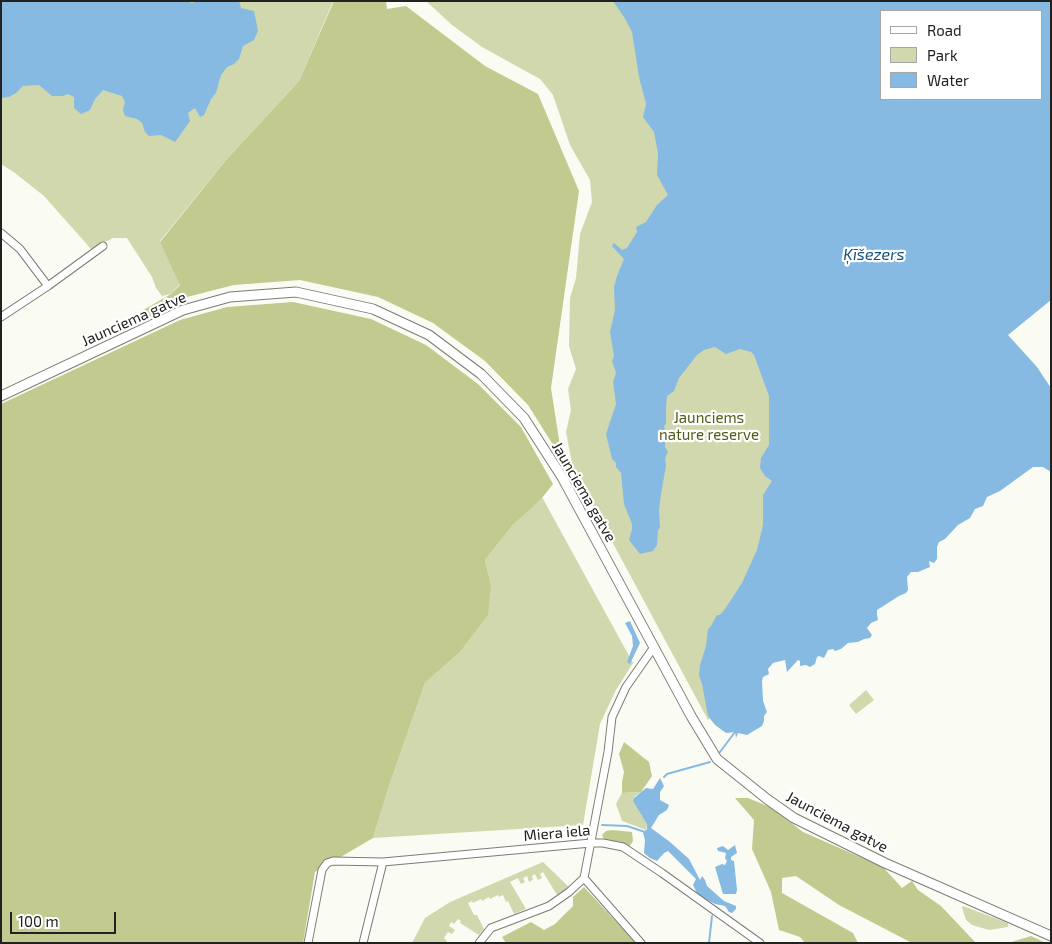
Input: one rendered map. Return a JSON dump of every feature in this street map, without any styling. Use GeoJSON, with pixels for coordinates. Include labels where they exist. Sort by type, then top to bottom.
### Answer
{"type":"FeatureCollection","features":[{"type":"Feature","properties":{"kind":"main road","name":"Jaunciema gatve"},"geometry":{"type":"LineString","coordinates":[[1,396],[183,310],[230,298],[296,292],[374,310],[429,335],[481,374],[524,418],[562,478],[691,716],[717,759],[780,809],[885,864],[1051,936]]}},
{"type":"Feature","properties":{"kind":"street"},"geometry":{"type":"LineString","coordinates":[[1,233],[20,249],[48,286]]}},
{"type":"Feature","properties":{"kind":"street"},"geometry":{"type":"LineString","coordinates":[[1,316],[48,286],[102,246]]}},
{"type":"Feature","properties":{"kind":"street"},"geometry":{"type":"LineString","coordinates":[[479,943],[491,928],[549,906],[569,892],[584,878],[608,752],[612,717],[626,687],[654,647]]}},
{"type":"Feature","properties":{"kind":"street","name":"Miera iela"},"geometry":{"type":"LineString","coordinates":[[308,943],[322,870],[327,863],[333,860],[382,862],[604,843],[623,847],[662,872],[760,943]]}},
{"type":"Feature","properties":{"kind":"street"},"geometry":{"type":"LineString","coordinates":[[363,943],[382,862]]}},
{"type":"Feature","properties":{"kind":"street"},"geometry":{"type":"LineString","coordinates":[[584,878],[641,943]]}},
{"type":"Feature","properties":{"kind":"green space"},"geometry":{"type":"Polygon","coordinates":[[[1,1],[335,1],[332,4],[299,81],[226,160],[160,241],[180,284],[171,294],[162,296],[127,238],[113,238],[91,249],[44,196],[1,164],[1,1]]]}},
{"type":"Feature","properties":{"kind":"green space"},"geometry":{"type":"Polygon","coordinates":[[[334,1],[386,1],[387,9],[406,6],[485,66],[538,94],[579,191],[551,388],[562,459],[528,405],[485,361],[433,323],[378,297],[300,280],[234,285],[187,297],[168,309],[119,330],[138,313],[171,294],[180,285],[160,242],[226,160],[299,81],[334,1]]]}},
{"type":"Feature","properties":{"kind":"green space","name":"Jaunciems nature reserve"},"geometry":{"type":"Polygon","coordinates":[[[426,1],[687,1],[826,333],[729,701],[708,720],[573,469],[566,432],[571,410],[568,389],[576,369],[569,346],[570,298],[576,278],[580,234],[592,202],[590,180],[570,145],[553,95],[540,79],[482,47],[452,25],[426,1]]]}},
{"type":"Feature","properties":{"kind":"green space"},"geometry":{"type":"Polygon","coordinates":[[[293,302],[371,319],[426,345],[478,384],[521,427],[553,484],[542,498],[513,525],[485,560],[491,584],[488,615],[458,654],[425,683],[373,838],[315,872],[303,943],[1,943],[1,404],[180,320],[227,307],[293,302]]]}},
{"type":"Feature","properties":{"kind":"green space"},"geometry":{"type":"Polygon","coordinates":[[[542,497],[633,663],[616,690],[600,724],[583,825],[373,838],[425,683],[458,654],[491,584],[485,560],[513,525],[542,497]]]}},
{"type":"Feature","properties":{"kind":"green space"},"geometry":{"type":"Polygon","coordinates":[[[866,690],[874,700],[856,714],[849,705],[866,690]]]}},
{"type":"Feature","properties":{"kind":"green space"},"geometry":{"type":"Polygon","coordinates":[[[624,742],[649,762],[652,776],[641,792],[622,793],[624,772],[619,754],[624,742]]]}},
{"type":"Feature","properties":{"kind":"green space"},"geometry":{"type":"Polygon","coordinates":[[[641,792],[634,797],[647,824],[646,830],[622,821],[616,804],[622,793],[641,792]]]}},
{"type":"Feature","properties":{"kind":"green space"},"geometry":{"type":"Polygon","coordinates":[[[735,798],[748,798],[772,808],[803,832],[883,867],[902,888],[912,881],[918,890],[941,906],[976,943],[912,943],[839,905],[796,876],[782,878],[782,893],[853,933],[858,943],[805,943],[800,937],[779,930],[771,892],[752,849],[754,820],[735,798]]]}},
{"type":"Feature","properties":{"kind":"green space"},"geometry":{"type":"Polygon","coordinates":[[[606,831],[632,832],[633,841],[629,847],[604,839],[602,835],[606,831]]]}},
{"type":"Feature","properties":{"kind":"green space"},"geometry":{"type":"Polygon","coordinates":[[[543,862],[569,887],[557,895],[543,872],[540,874],[542,878],[538,880],[535,874],[532,876],[533,880],[529,882],[527,876],[523,878],[525,882],[521,884],[518,878],[510,882],[526,909],[514,914],[503,895],[490,899],[489,897],[482,901],[481,899],[473,903],[472,901],[468,903],[484,929],[479,935],[460,923],[461,921],[458,919],[454,924],[451,922],[449,926],[455,930],[452,934],[448,932],[444,938],[447,941],[446,943],[412,943],[425,918],[450,902],[543,862]]]}},
{"type":"Feature","properties":{"kind":"green space"},"geometry":{"type":"Polygon","coordinates":[[[584,887],[636,943],[506,943],[502,937],[531,922],[544,930],[555,924],[573,906],[573,897],[584,887]]]}},
{"type":"Feature","properties":{"kind":"green space"},"geometry":{"type":"Polygon","coordinates":[[[963,906],[1008,923],[1008,927],[989,930],[972,925],[966,920],[963,906]]]}},
{"type":"Feature","properties":{"kind":"green space"},"geometry":{"type":"Polygon","coordinates":[[[1031,936],[1046,943],[1008,943],[1031,936]]]}},
{"type":"Feature","properties":{"kind":"water"},"geometry":{"type":"Polygon","coordinates":[[[1,1],[185,1],[192,3],[198,1],[239,1],[241,8],[254,11],[258,31],[254,40],[243,46],[239,59],[227,67],[221,75],[216,93],[211,99],[204,115],[200,117],[195,108],[188,113],[190,121],[175,142],[161,135],[149,136],[145,132],[142,123],[137,119],[125,116],[123,110],[125,102],[122,96],[103,90],[95,99],[90,110],[81,114],[74,108],[74,97],[68,94],[52,96],[39,85],[23,86],[9,97],[1,98],[1,1]]]}},
{"type":"Feature","properties":{"kind":"water","name":"Ķīšezers"},"geometry":{"type":"Polygon","coordinates":[[[613,1],[1051,1],[1051,300],[1008,335],[1037,367],[1051,388],[1051,472],[1043,467],[1033,467],[1000,491],[987,497],[983,506],[975,509],[970,518],[958,525],[945,539],[939,542],[937,559],[934,563],[929,561],[930,567],[918,572],[911,572],[907,577],[908,590],[906,593],[877,610],[878,620],[871,623],[867,628],[872,635],[870,638],[848,643],[835,651],[833,649],[828,650],[824,658],[817,657],[815,664],[810,667],[806,665],[800,666],[800,661],[798,660],[787,672],[785,660],[773,663],[768,669],[769,674],[763,677],[762,681],[763,701],[767,712],[762,726],[747,735],[738,733],[736,738],[735,732],[726,733],[715,725],[708,716],[699,675],[708,629],[717,615],[720,615],[725,609],[742,583],[757,550],[763,525],[763,495],[772,481],[765,476],[760,468],[761,458],[769,445],[769,396],[754,355],[751,352],[740,349],[726,354],[715,347],[704,350],[697,355],[679,378],[674,391],[667,396],[666,424],[664,426],[666,433],[665,447],[668,452],[665,458],[666,466],[659,510],[660,528],[658,530],[657,545],[653,551],[640,554],[629,540],[632,524],[624,504],[621,473],[612,459],[606,434],[616,404],[613,382],[616,373],[612,361],[614,356],[610,332],[615,310],[614,287],[624,259],[612,246],[614,243],[622,250],[627,248],[637,232],[636,227],[646,222],[657,205],[668,195],[657,175],[658,153],[654,132],[643,117],[646,104],[639,77],[632,32],[613,1]]]}},
{"type":"Feature","properties":{"kind":"water"},"geometry":{"type":"Polygon","coordinates":[[[630,621],[640,643],[630,664],[627,662],[633,646],[632,636],[625,623],[630,621]]]}},
{"type":"Feature","properties":{"kind":"water"},"geometry":{"type":"Polygon","coordinates":[[[660,778],[664,786],[660,792],[660,800],[669,805],[667,810],[659,815],[651,828],[689,859],[700,880],[702,876],[707,886],[724,901],[736,906],[732,913],[725,906],[715,904],[698,895],[693,885],[696,879],[668,851],[657,861],[644,853],[645,840],[643,833],[647,829],[647,824],[633,801],[646,788],[653,789],[660,778]]]}},
{"type":"Feature","properties":{"kind":"water"},"geometry":{"type":"Polygon","coordinates":[[[735,845],[737,853],[731,857],[731,860],[734,861],[737,890],[736,894],[723,894],[715,867],[722,864],[725,865],[727,861],[725,858],[726,853],[718,851],[717,848],[723,846],[728,850],[735,845]]]}},
{"type":"Feature","properties":{"kind":"waterway"},"geometry":{"type":"LineString","coordinates":[[720,752],[735,732]]}},
{"type":"Feature","properties":{"kind":"waterway"},"geometry":{"type":"LineString","coordinates":[[664,777],[667,774],[710,762]]}},
{"type":"Feature","properties":{"kind":"waterway"},"geometry":{"type":"LineString","coordinates":[[602,825],[627,826],[645,832]]}},
{"type":"Feature","properties":{"kind":"waterway"},"geometry":{"type":"LineString","coordinates":[[709,943],[712,916]]}}]}
